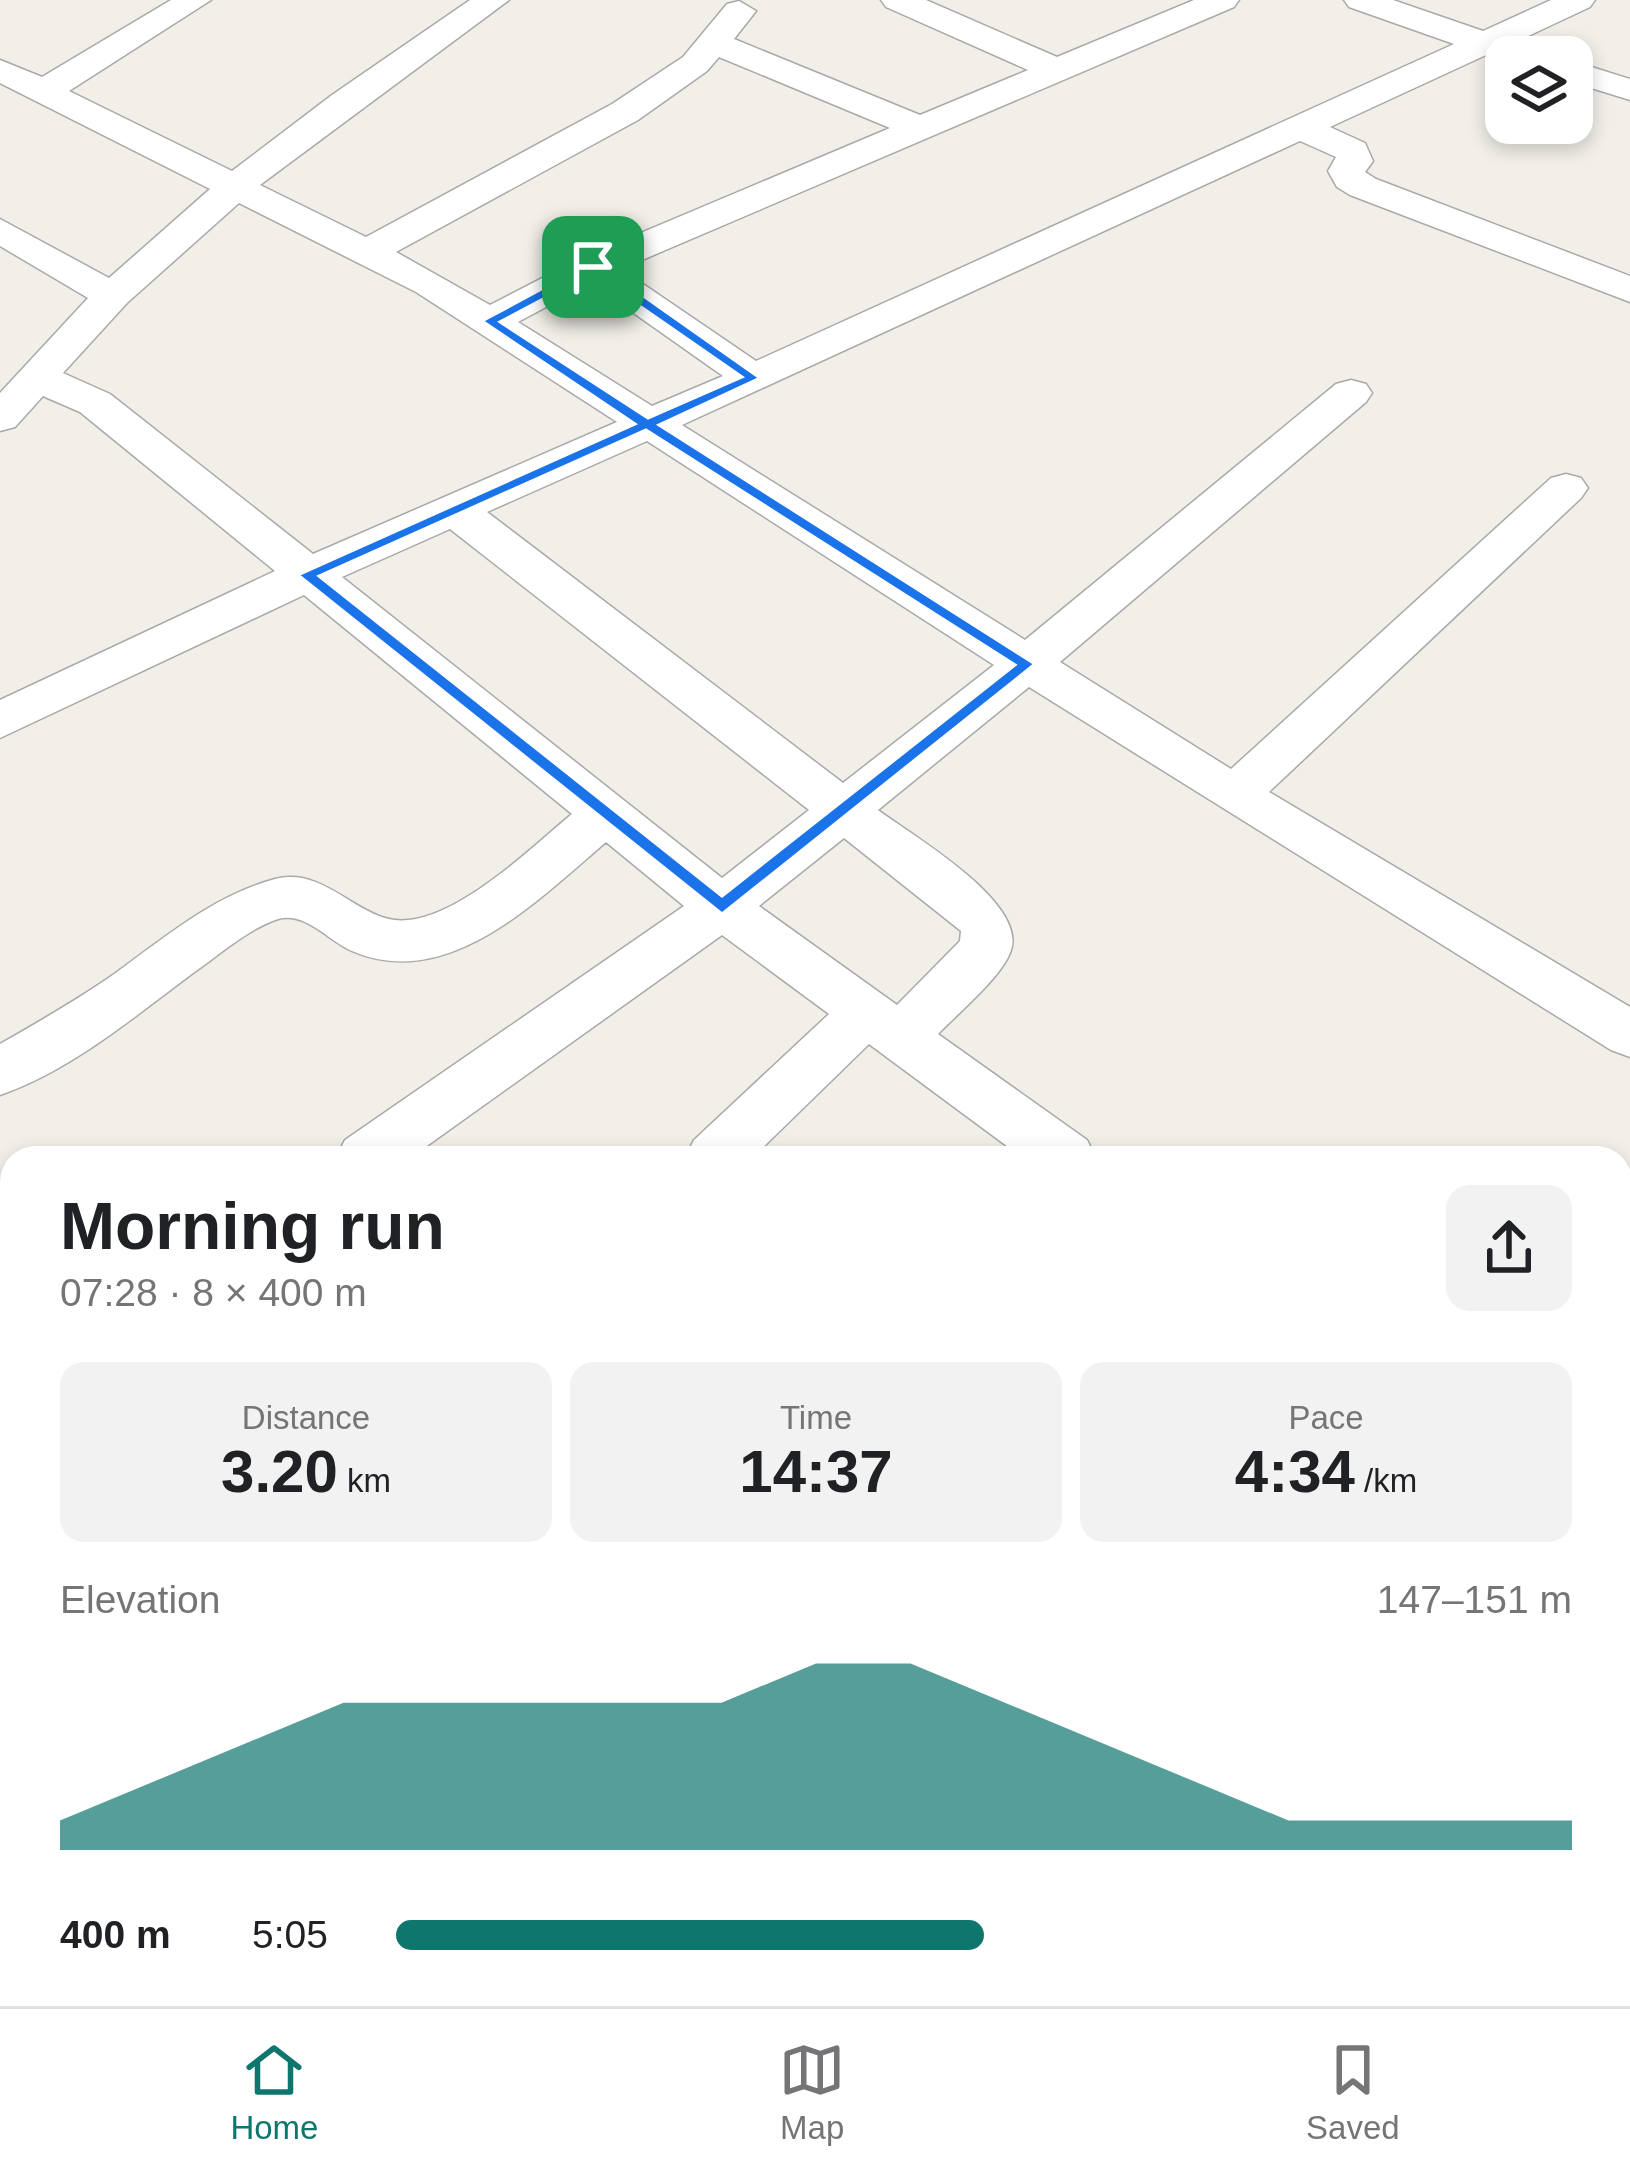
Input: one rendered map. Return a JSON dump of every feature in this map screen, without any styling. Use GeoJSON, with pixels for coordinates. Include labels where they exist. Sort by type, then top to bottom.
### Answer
{"type":"FeatureCollection","features":[{"type":"Feature","properties":{"kind":"street"},"geometry":{"type":"LineString","coordinates":[[44,92],[194,0]]}},
{"type":"Feature","properties":{"kind":"street"},"geometry":{"type":"LineString","coordinates":[[0,418],[112,296],[240,186],[402,59],[492,0]]}},
{"type":"Feature","properties":{"kind":"street"},"geometry":{"type":"LineString","coordinates":[[898,0],[950,8],[1055,69]]}},
{"type":"Feature","properties":{"kind":"street"},"geometry":{"type":"LineString","coordinates":[[490,321],[593,267],[1222,0]]}},
{"type":"Feature","properties":{"kind":"street"},"geometry":{"type":"LineString","coordinates":[[0,719],[307,575],[753,378],[1578,0]]}},
{"type":"Feature","properties":{"kind":"street"},"geometry":{"type":"LineString","coordinates":[[1382,3],[1485,43]]}},
{"type":"Feature","properties":{"kind":"street"},"geometry":{"type":"LineString","coordinates":[[368,252],[625,112],[694,64],[740,11]]}},
{"type":"Feature","properties":{"kind":"street"},"geometry":{"type":"LineString","coordinates":[[715,43],[918,127]]}},
{"type":"Feature","properties":{"kind":"street"},"geometry":{"type":"LineString","coordinates":[[0,70],[240,186],[490,321],[1234,795],[1630,1034]]}},
{"type":"Feature","properties":{"kind":"street"},"geometry":{"type":"LineString","coordinates":[[1593,78],[1630,90]]}},
{"type":"Feature","properties":{"kind":"street"},"geometry":{"type":"LineString","coordinates":[[1300,127],[1352,151],[1354,161],[1346,171],[1349,179],[1363,187],[1627,282]]}},
{"type":"Feature","properties":{"kind":"street"},"geometry":{"type":"LineString","coordinates":[[0,230],[112,296]]}},
{"type":"Feature","properties":{"kind":"street"},"geometry":{"type":"LineString","coordinates":[[593,267],[753,378]]}},
{"type":"Feature","properties":{"kind":"street"},"geometry":{"type":"LineString","coordinates":[[38,377],[95,403],[722,907],[1051,1146]]}},
{"type":"Feature","properties":{"kind":"street"},"geometry":{"type":"LineString","coordinates":[[382,1146],[722,907],[1027,664],[1351,393]]}},
{"type":"Feature","properties":{"kind":"street"},"geometry":{"type":"LineString","coordinates":[[1234,795],[1566,488]]}},
{"type":"Feature","properties":{"kind":"street"},"geometry":{"type":"LineString","coordinates":[[457,511],[977,913],[987,928],[986,948],[975,963],[885,1023],[729,1146]]}},
{"type":"Feature","properties":{"kind":"street"},"geometry":{"type":"LineString","coordinates":[[0,1072],[106,1008],[247,911],[284,897],[317,905],[373,938],[404,945],[449,932],[483,911],[605,814]]}},
{"type":"Feature","properties":{"kind":"route"},"geometry":{"type":"LineString","coordinates":[[593,267],[490,321],[647,424],[307,575],[722,907],[1027,664],[647,424],[753,378],[593,267]]}}]}
